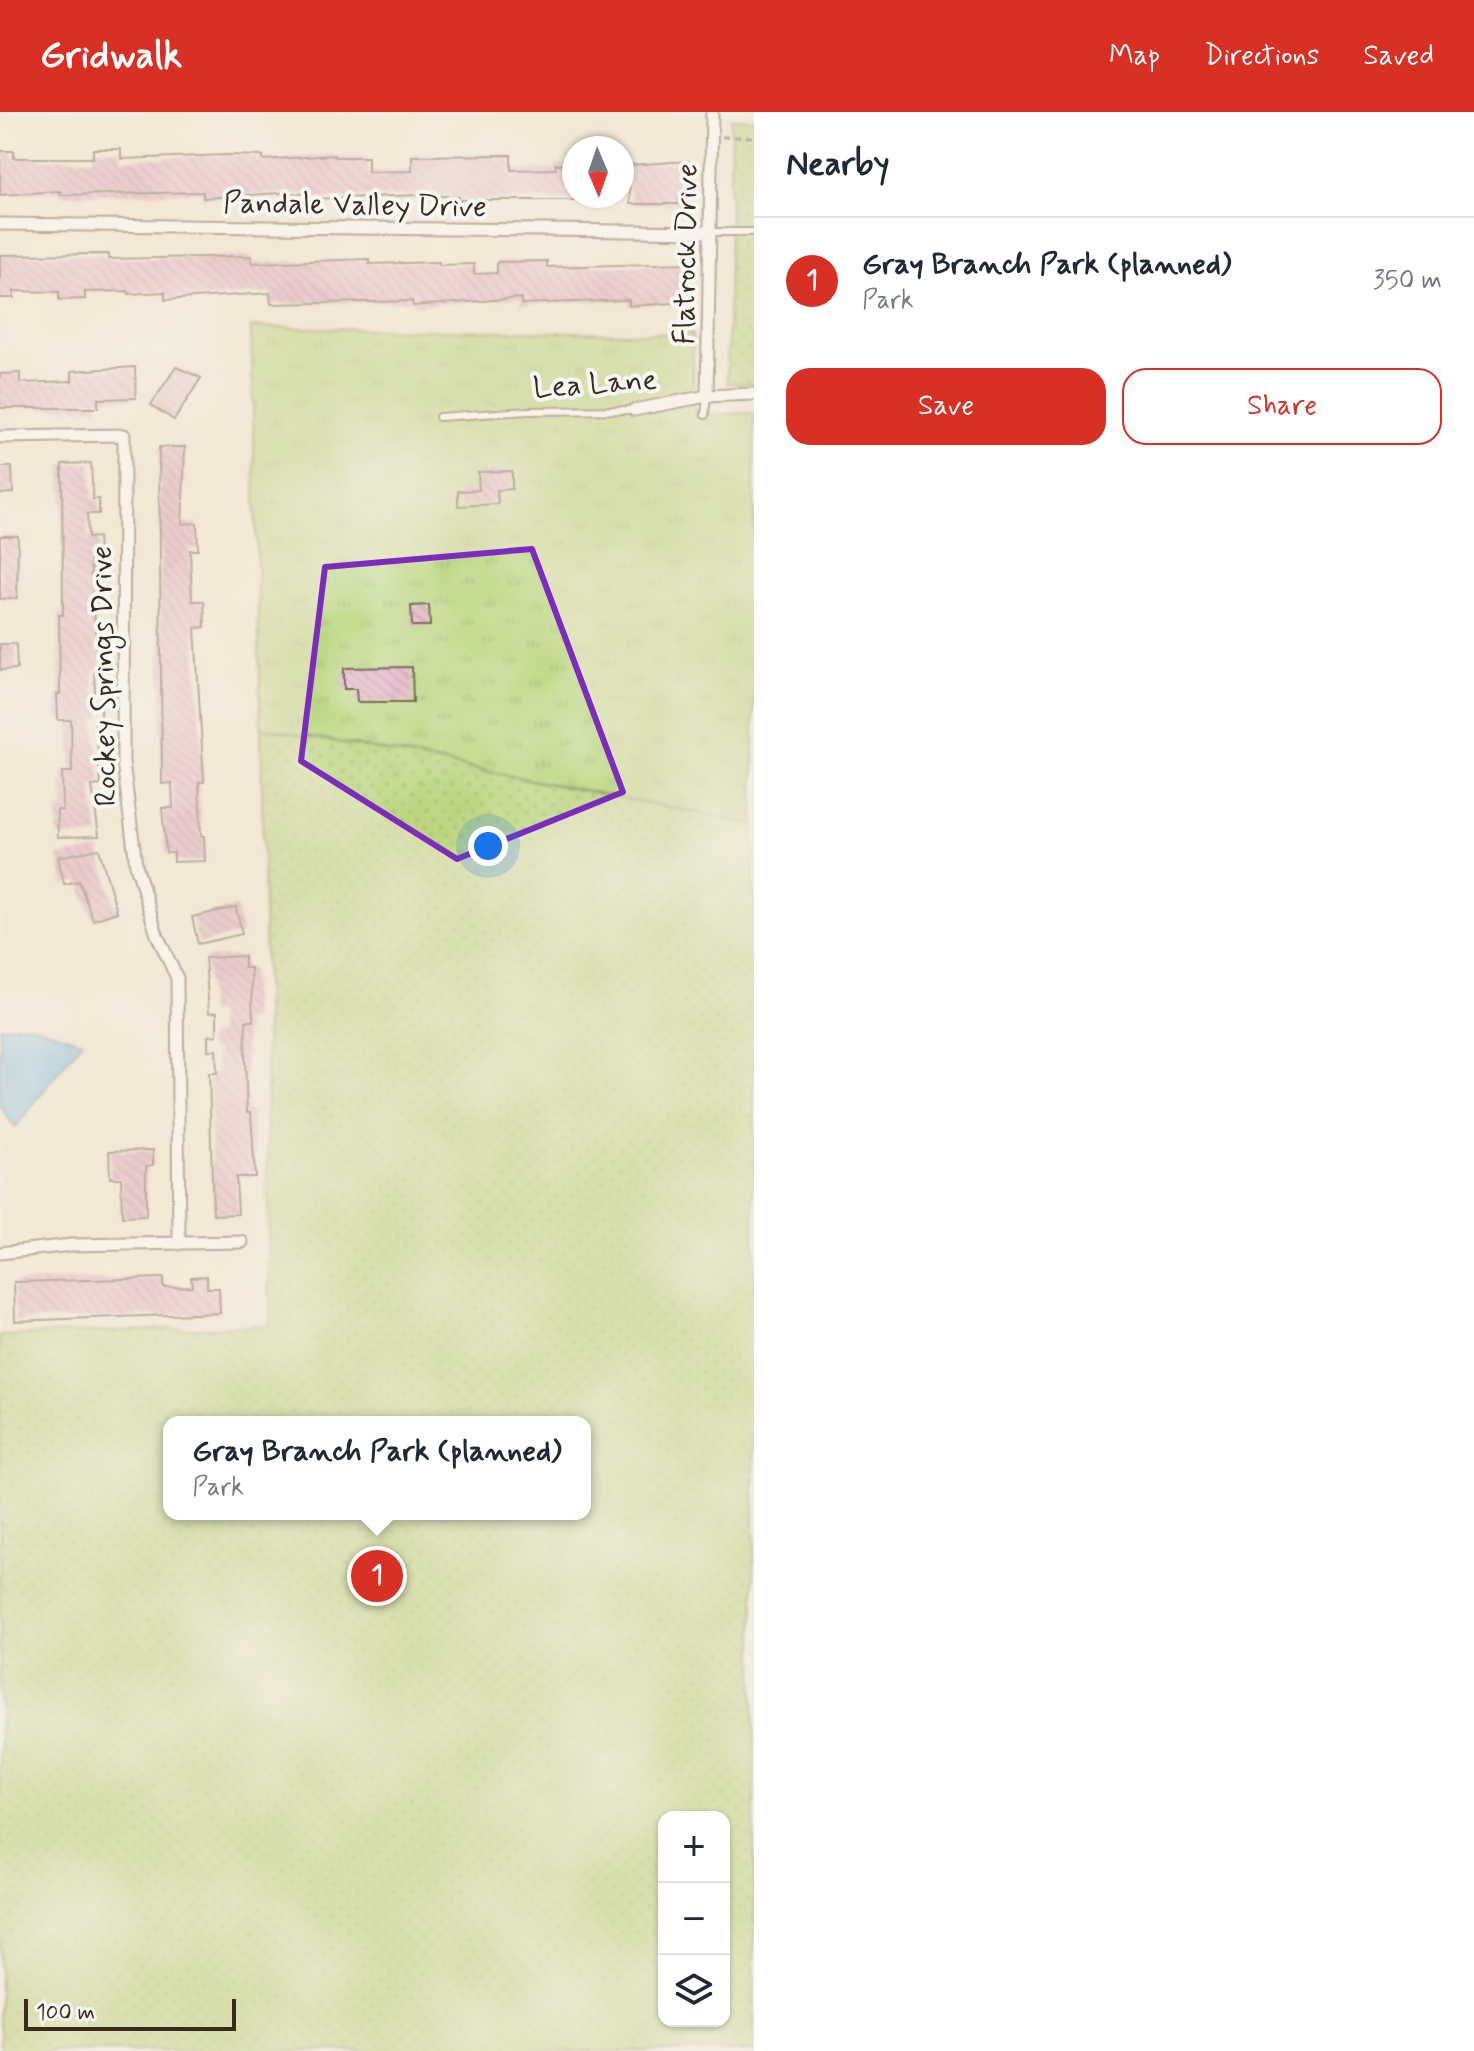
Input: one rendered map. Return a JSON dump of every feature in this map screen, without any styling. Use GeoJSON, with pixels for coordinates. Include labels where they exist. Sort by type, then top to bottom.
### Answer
{"type":"FeatureCollection","features":[{"type":"Feature","properties":{"kind":"street","name":"Flatrock Drive"},"geometry":{"type":"LineString","coordinates":[[707,396],[712,112]]}},
{"type":"Feature","properties":{"kind":"street","name":"Pandale Valley Drive"},"geometry":{"type":"LineString","coordinates":[[0,224],[710,232]]}},
{"type":"Feature","properties":{"kind":"street","name":"Lea Lane"},"geometry":{"type":"LineString","coordinates":[[634,410],[707,396],[754,394]]}},
{"type":"Feature","properties":{"kind":"street","name":"Rockey Springs Drive"},"geometry":{"type":"LineString","coordinates":[[0,437],[124,435],[123,762],[136,865],[157,935],[177,978],[179,1244]]}},
{"type":"Feature","properties":{"kind":"street"},"geometry":{"type":"LineString","coordinates":[[0,1253],[71,1245],[242,1242]]}},
{"type":"Feature","properties":{"kind":"lane"},"geometry":{"type":"LineString","coordinates":[[710,232],[754,232]]}},
{"type":"Feature","properties":{"kind":"lane"},"geometry":{"type":"LineString","coordinates":[[705,415],[707,396]]}},
{"type":"Feature","properties":{"kind":"lane","name":"Lea Lane"},"geometry":{"type":"LineString","coordinates":[[439,417],[528,411],[634,410]]}},
{"type":"Feature","properties":{"kind":"path"},"geometry":{"type":"LineString","coordinates":[[711,136],[754,137]]}},
{"type":"Feature","properties":{"kind":"highlighted area"},"geometry":{"type":"Polygon","coordinates":[[[532,549],[623,792],[457,859],[301,761],[325,567],[532,549]]]}},
{"type":"Feature","properties":{"kind":"green space"},"geometry":{"type":"Polygon","coordinates":[[[731,119],[754,119],[754,383],[727,384],[731,119]]]}},
{"type":"Feature","properties":{"kind":"green space"},"geometry":{"type":"Polygon","coordinates":[[[251,327],[692,334],[695,415],[754,413],[754,824],[261,727],[251,327]]]}},
{"type":"Feature","properties":{"kind":"green space"},"geometry":{"type":"Polygon","coordinates":[[[261,727],[754,824],[754,2051],[0,2051],[0,1336],[270,1325],[261,727]]]}},
{"type":"Feature","properties":{"kind":"water"},"geometry":{"type":"Polygon","coordinates":[[[28,1024],[82,1041],[15,1128],[0,1105],[0,1027],[28,1024]]]}},
{"type":"Feature","properties":{"kind":"building"},"geometry":{"type":"Polygon","coordinates":[[[93,149],[121,149],[121,159],[228,155],[263,156],[263,160],[334,155],[368,157],[368,172],[412,171],[412,156],[511,155],[511,170],[556,169],[555,164],[562,164],[562,200],[459,200],[459,197],[422,195],[310,199],[310,194],[279,193],[203,198],[203,192],[61,195],[60,191],[0,195],[0,151],[14,151],[14,158],[93,158],[93,149]]]}},
{"type":"Feature","properties":{"kind":"building"},"geometry":{"type":"Polygon","coordinates":[[[689,161],[690,196],[679,196],[679,204],[634,204],[634,165],[689,161]]]}},
{"type":"Feature","properties":{"kind":"building"},"geometry":{"type":"Polygon","coordinates":[[[109,254],[109,259],[251,256],[252,263],[369,259],[369,264],[439,262],[439,265],[474,264],[474,274],[497,273],[497,262],[547,261],[547,267],[688,263],[689,302],[629,306],[629,300],[521,304],[521,298],[413,306],[412,301],[271,304],[270,293],[165,300],[165,292],[129,294],[128,291],[85,292],[85,299],[59,300],[59,292],[14,291],[14,298],[0,298],[0,255],[109,254]]]}},
{"type":"Feature","properties":{"kind":"building"},"geometry":{"type":"Polygon","coordinates":[[[135,367],[136,398],[98,399],[98,408],[0,408],[0,374],[20,373],[20,383],[72,381],[72,371],[135,367]]]}},
{"type":"Feature","properties":{"kind":"building"},"geometry":{"type":"Polygon","coordinates":[[[176,367],[201,378],[174,420],[151,405],[176,367]]]}},
{"type":"Feature","properties":{"kind":"building"},"geometry":{"type":"Polygon","coordinates":[[[159,447],[185,447],[182,524],[197,523],[198,550],[190,550],[192,601],[204,601],[205,627],[195,628],[204,782],[199,782],[201,836],[204,836],[205,861],[174,862],[174,853],[166,853],[162,808],[173,808],[172,783],[162,784],[159,447]]]}},
{"type":"Feature","properties":{"kind":"building"},"geometry":{"type":"Polygon","coordinates":[[[91,463],[93,499],[99,499],[99,514],[87,514],[88,538],[98,537],[99,552],[90,553],[91,576],[98,576],[99,602],[94,603],[96,653],[101,653],[102,670],[94,670],[95,692],[101,692],[101,719],[95,719],[101,785],[92,786],[99,836],[58,837],[57,810],[63,810],[62,772],[72,772],[71,720],[58,720],[57,694],[60,694],[59,615],[63,615],[62,464],[91,463]]]}},
{"type":"Feature","properties":{"kind":"building"},"geometry":{"type":"Polygon","coordinates":[[[0,467],[12,467],[13,493],[0,494],[0,467]]]}},
{"type":"Feature","properties":{"kind":"building"},"geometry":{"type":"Polygon","coordinates":[[[512,471],[512,489],[497,490],[498,504],[458,506],[458,491],[479,490],[478,472],[512,471]]]}},
{"type":"Feature","properties":{"kind":"building"},"geometry":{"type":"Polygon","coordinates":[[[0,536],[18,536],[17,598],[0,599],[0,536]]]}},
{"type":"Feature","properties":{"kind":"building"},"geometry":{"type":"Polygon","coordinates":[[[429,605],[430,626],[412,626],[411,606],[429,605]]]}},
{"type":"Feature","properties":{"kind":"building"},"geometry":{"type":"Polygon","coordinates":[[[0,644],[16,644],[17,669],[0,670],[0,644]]]}},
{"type":"Feature","properties":{"kind":"building"},"geometry":{"type":"Polygon","coordinates":[[[412,667],[413,702],[357,702],[356,689],[344,689],[344,668],[412,667]]]}},
{"type":"Feature","properties":{"kind":"building"},"geometry":{"type":"Polygon","coordinates":[[[99,849],[117,912],[93,920],[79,881],[64,884],[58,857],[99,849]]]}},
{"type":"Feature","properties":{"kind":"building"},"geometry":{"type":"Polygon","coordinates":[[[236,907],[242,934],[198,944],[192,917],[236,907]]]}},
{"type":"Feature","properties":{"kind":"building"},"geometry":{"type":"Polygon","coordinates":[[[244,956],[244,968],[251,968],[253,1021],[246,1021],[245,1060],[247,1112],[251,1112],[255,1177],[236,1177],[238,1214],[213,1215],[209,1073],[217,1073],[216,1050],[208,1050],[208,1036],[217,1035],[217,1012],[209,1013],[205,958],[244,956]]]}},
{"type":"Feature","properties":{"kind":"building"},"geometry":{"type":"Polygon","coordinates":[[[153,1150],[153,1165],[146,1166],[146,1216],[122,1217],[121,1178],[110,1178],[109,1151],[153,1150]]]}},
{"type":"Feature","properties":{"kind":"building"},"geometry":{"type":"Polygon","coordinates":[[[207,1276],[207,1288],[219,1288],[220,1313],[15,1321],[14,1282],[163,1278],[163,1287],[192,1286],[191,1277],[207,1276]]]}},
{"type":"Feature","properties":{"kind":"place","name":"Gray Branch Park (planned)"},"geometry":{"type":"Point","coordinates":[377,1576]}}]}
